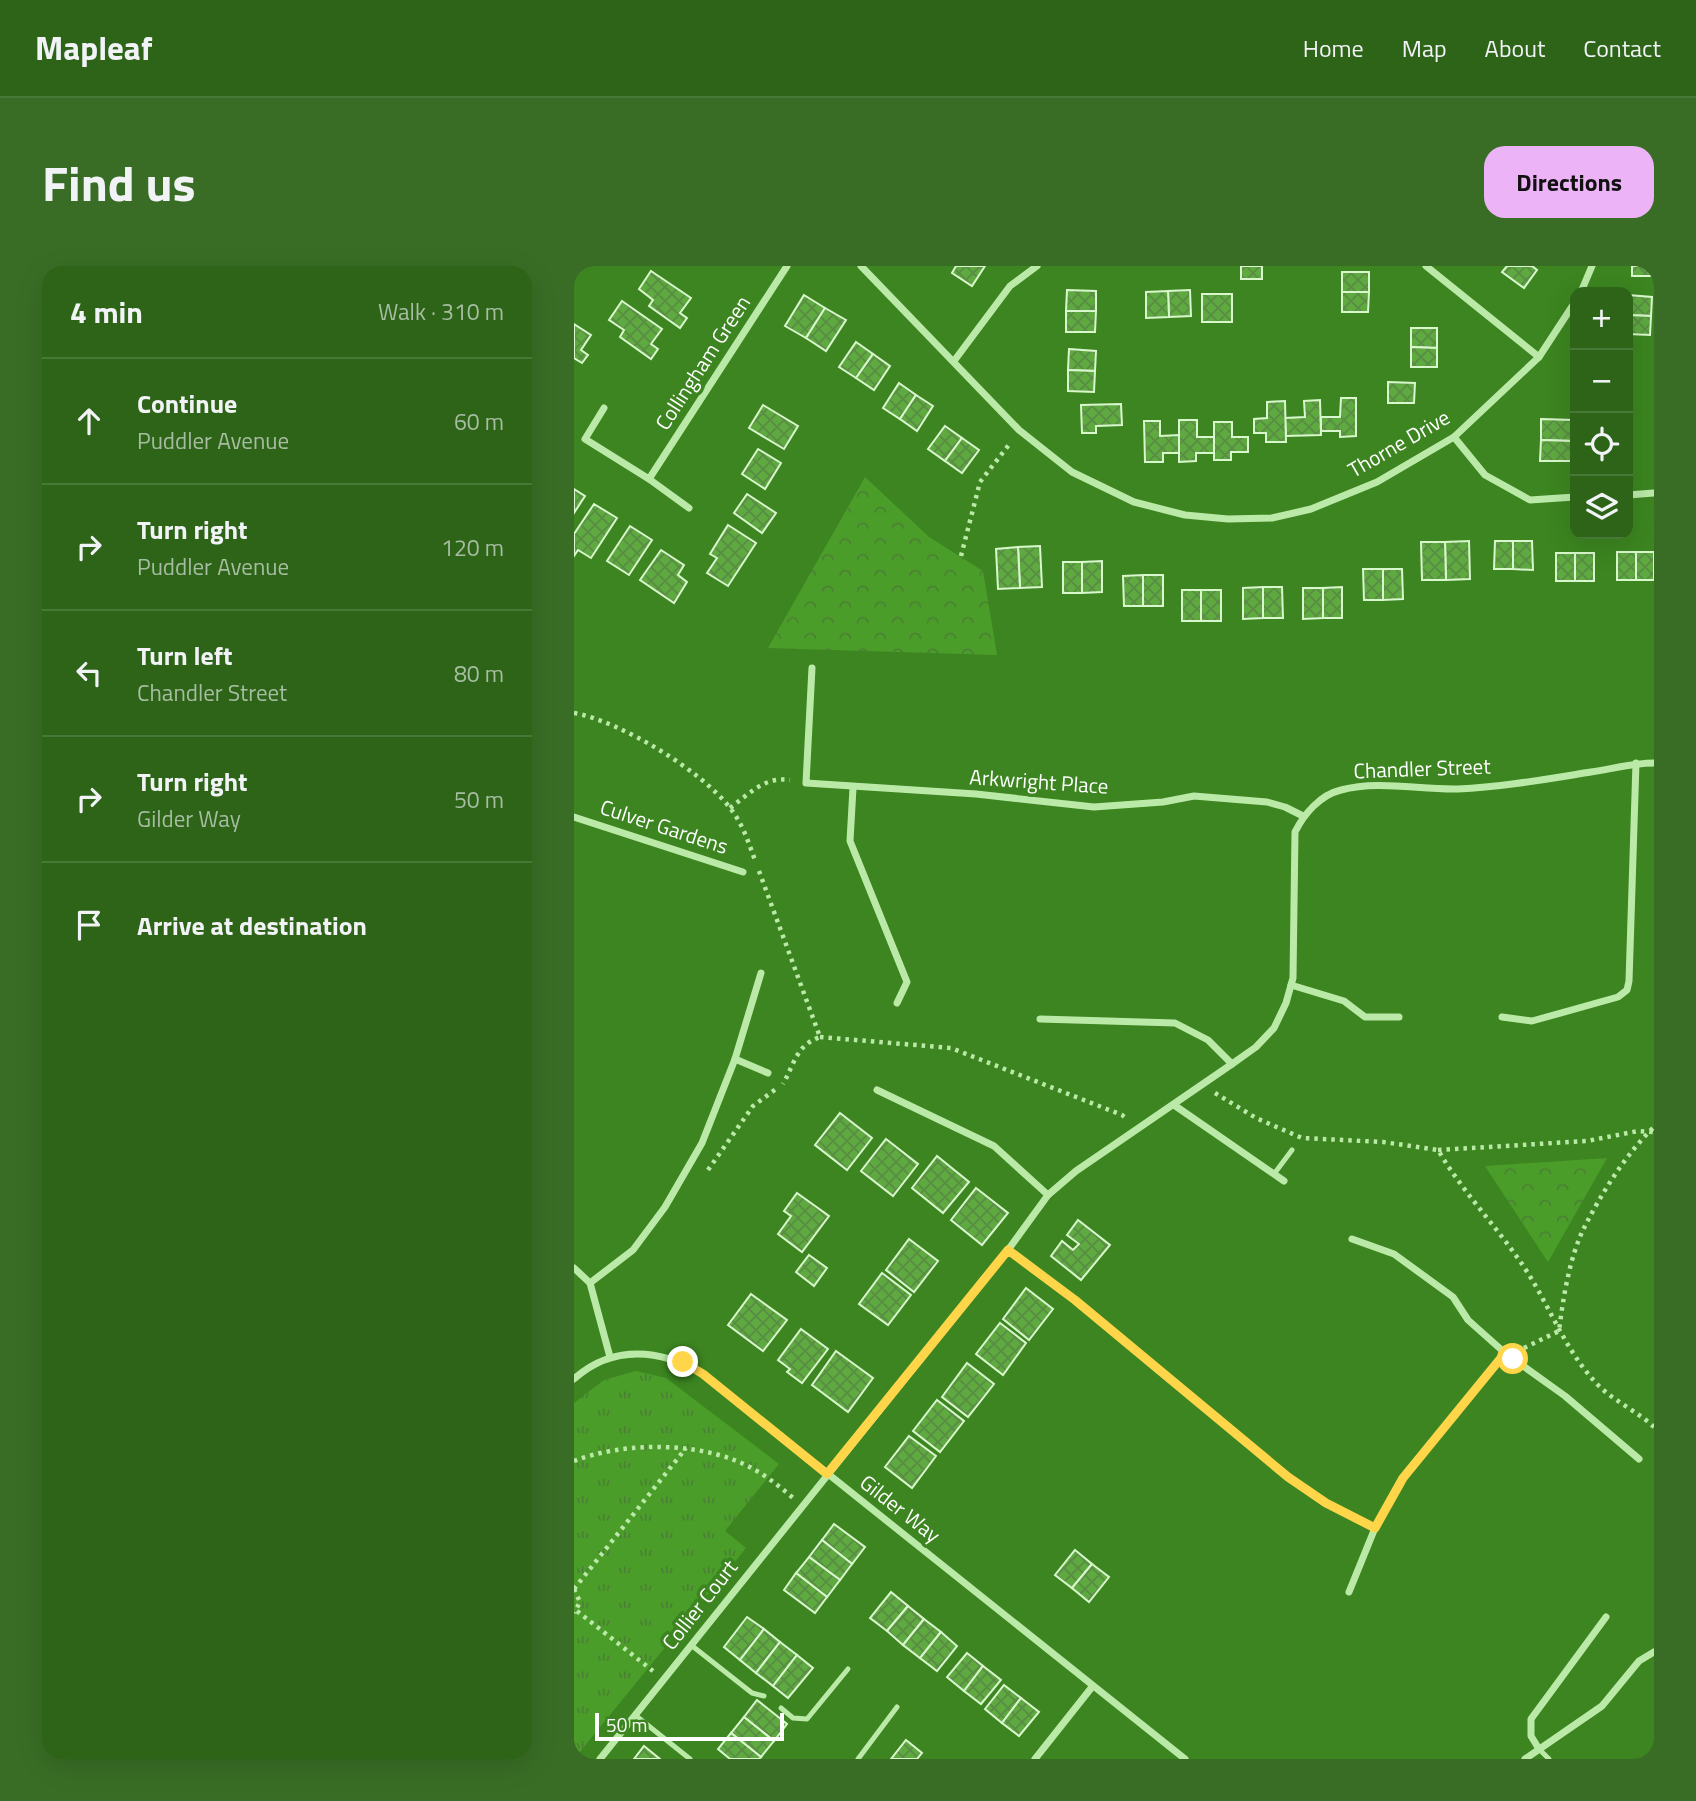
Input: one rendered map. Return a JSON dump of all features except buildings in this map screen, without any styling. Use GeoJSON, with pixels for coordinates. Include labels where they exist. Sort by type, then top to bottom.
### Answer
{"type":"FeatureCollection","features":[{"type":"Feature","properties":{"kind":"street","name":"Collingham Green"},"geometry":{"type":"LineString","coordinates":[[649,479],[787,266]]}},
{"type":"Feature","properties":{"kind":"street","name":"Thorne Drive"},"geometry":{"type":"LineString","coordinates":[[861,266],[1019,430],[1072,472],[1134,502],[1185,515],[1228,519],[1272,518],[1311,509],[1377,482],[1454,437],[1539,357],[1570,310]]}},
{"type":"Feature","properties":{"kind":"street"},"geometry":{"type":"LineString","coordinates":[[954,361],[1010,286],[1037,266]]}},
{"type":"Feature","properties":{"kind":"street"},"geometry":{"type":"LineString","coordinates":[[1426,266],[1539,357]]}},
{"type":"Feature","properties":{"kind":"street"},"geometry":{"type":"LineString","coordinates":[[1583,287],[1592,266]]}},
{"type":"Feature","properties":{"kind":"street"},"geometry":{"type":"LineString","coordinates":[[604,408],[585,439],[689,508]]}},
{"type":"Feature","properties":{"kind":"street"},"geometry":{"type":"LineString","coordinates":[[1454,437],[1485,475],[1530,500],[1570,497]]}},
{"type":"Feature","properties":{"kind":"street"},"geometry":{"type":"LineString","coordinates":[[1633,495],[1654,493]]}},
{"type":"Feature","properties":{"kind":"street"},"geometry":{"type":"LineString","coordinates":[[806,783],[812,668]]}},
{"type":"Feature","properties":{"kind":"street"},"geometry":{"type":"LineString","coordinates":[[1502,1017],[1532,1021],[1618,997],[1627,990],[1636,763]]}},
{"type":"Feature","properties":{"kind":"street","name":"Chandler Street"},"geometry":{"type":"LineString","coordinates":[[1303,816],[1315,804],[1339,790],[1366,786],[1458,789],[1580,774],[1636,763],[1654,763]]}},
{"type":"Feature","properties":{"kind":"street","name":"Arkwright Place"},"geometry":{"type":"LineString","coordinates":[[806,783],[976,794],[1094,807],[1163,802],[1194,796],[1267,802],[1303,816]]}},
{"type":"Feature","properties":{"kind":"street"},"geometry":{"type":"LineString","coordinates":[[853,788],[850,841],[907,982],[897,1003]]}},
{"type":"Feature","properties":{"kind":"street"},"geometry":{"type":"LineString","coordinates":[[827,1474],[1008,1250],[1048,1195],[1076,1171],[1232,1064],[1274,1028],[1286,1003],[1293,978],[1295,832],[1303,816]]}},
{"type":"Feature","properties":{"kind":"street","name":"Culver Gardens"},"geometry":{"type":"LineString","coordinates":[[574,817],[743,872]]}},
{"type":"Feature","properties":{"kind":"street"},"geometry":{"type":"LineString","coordinates":[[590,1283],[633,1250],[665,1207],[702,1143],[735,1059],[761,973]]}},
{"type":"Feature","properties":{"kind":"street"},"geometry":{"type":"LineString","coordinates":[[1291,985],[1344,1001],[1365,1017],[1398,1017]]}},
{"type":"Feature","properties":{"kind":"street"},"geometry":{"type":"LineString","coordinates":[[1040,1018],[1175,1023],[1208,1040],[1232,1064]]}},
{"type":"Feature","properties":{"kind":"street"},"geometry":{"type":"LineString","coordinates":[[735,1059],[768,1073]]}},
{"type":"Feature","properties":{"kind":"street"},"geometry":{"type":"LineString","coordinates":[[877,1090],[993,1146],[1048,1195]]}},
{"type":"Feature","properties":{"kind":"street"},"geometry":{"type":"LineString","coordinates":[[1174,1105],[1284,1181]]}},
{"type":"Feature","properties":{"kind":"street"},"geometry":{"type":"LineString","coordinates":[[1352,1239],[1394,1254],[1453,1297],[1468,1320],[1505,1353],[1565,1396],[1639,1459]]}},
{"type":"Feature","properties":{"kind":"street"},"geometry":{"type":"LineString","coordinates":[[1008,1250],[1075,1300],[1288,1477],[1326,1503],[1375,1528]]}},
{"type":"Feature","properties":{"kind":"street"},"geometry":{"type":"LineString","coordinates":[[574,1268],[590,1283],[610,1357]]}},
{"type":"Feature","properties":{"kind":"street","name":"Gilder Way"},"geometry":{"type":"LineString","coordinates":[[574,1379],[610,1357],[633,1353],[663,1356],[683,1362],[703,1374],[1185,1759]]}},
{"type":"Feature","properties":{"kind":"street"},"geometry":{"type":"LineString","coordinates":[[1349,1591],[1375,1528],[1403,1478],[1505,1353]]}},
{"type":"Feature","properties":{"kind":"street","name":"Collier Court"},"geometry":{"type":"LineString","coordinates":[[600,1759],[827,1474]]}},
{"type":"Feature","properties":{"kind":"street"},"geometry":{"type":"LineString","coordinates":[[1539,1749],[1531,1735],[1531,1718],[1606,1617]]}},
{"type":"Feature","properties":{"kind":"street"},"geometry":{"type":"LineString","coordinates":[[1525,1759],[1602,1706],[1639,1661],[1654,1653]]}},
{"type":"Feature","properties":{"kind":"street"},"geometry":{"type":"LineString","coordinates":[[1035,1759],[1092,1687]]}},
{"type":"Feature","properties":{"kind":"lane"},"geometry":{"type":"LineString","coordinates":[[1274,1174],[1292,1150]]}},
{"type":"Feature","properties":{"kind":"lane"},"geometry":{"type":"LineString","coordinates":[[691,1645],[751,1693],[764,1696]]}},
{"type":"Feature","properties":{"kind":"lane"},"geometry":{"type":"LineString","coordinates":[[781,1708],[793,1718],[807,1719],[848,1669]]}},
{"type":"Feature","properties":{"kind":"lane"},"geometry":{"type":"LineString","coordinates":[[858,1759],[897,1707]]}},
{"type":"Feature","properties":{"kind":"lane"},"geometry":{"type":"LineString","coordinates":[[635,1715],[690,1759]]}},
{"type":"Feature","properties":{"kind":"lane"},"geometry":{"type":"LineString","coordinates":[[1539,1749],[1549,1759]]}},
{"type":"Feature","properties":{"kind":"path"},"geometry":{"type":"LineString","coordinates":[[961,556],[980,482],[1019,430]]}},
{"type":"Feature","properties":{"kind":"path"},"geometry":{"type":"LineString","coordinates":[[574,713],[586,715],[657,749],[697,775],[730,808],[743,830],[820,1037]]}},
{"type":"Feature","properties":{"kind":"path"},"geometry":{"type":"LineString","coordinates":[[730,808],[766,781],[782,779],[806,783]]}},
{"type":"Feature","properties":{"kind":"path"},"geometry":{"type":"LineString","coordinates":[[707,1172],[753,1106],[783,1083],[797,1053],[809,1041],[820,1037],[951,1048],[1122,1115],[1138,1130]]}},
{"type":"Feature","properties":{"kind":"path"},"geometry":{"type":"LineString","coordinates":[[1202,1086],[1256,1118],[1302,1138],[1383,1142],[1438,1150],[1587,1141],[1638,1131],[1651,1132]]}},
{"type":"Feature","properties":{"kind":"path"},"geometry":{"type":"LineString","coordinates":[[1559,1331],[1564,1294],[1582,1232],[1616,1173],[1654,1127]]}},
{"type":"Feature","properties":{"kind":"path"},"geometry":{"type":"LineString","coordinates":[[1438,1150],[1522,1265],[1577,1359],[1614,1400],[1654,1427]]}},
{"type":"Feature","properties":{"kind":"path"},"geometry":{"type":"LineString","coordinates":[[1513,1359],[1522,1349],[1559,1331]]}},
{"type":"Feature","properties":{"kind":"path"},"geometry":{"type":"LineString","coordinates":[[574,1461],[627,1449],[685,1448],[734,1460],[776,1482],[802,1505]]}},
{"type":"Feature","properties":{"kind":"path"},"geometry":{"type":"LineString","coordinates":[[664,1679],[575,1612],[580,1602],[574,1589],[685,1448]]}},
{"type":"Feature","properties":{"kind":"green space"},"geometry":{"type":"Polygon","coordinates":[[[865,477],[929,537],[983,571],[997,655],[768,648],[865,477]]]}},
{"type":"Feature","properties":{"kind":"green space"},"geometry":{"type":"Polygon","coordinates":[[[1607,1158],[1548,1262],[1485,1166],[1607,1158]]]}},
{"type":"Feature","properties":{"kind":"green space"},"geometry":{"type":"Polygon","coordinates":[[[636,1371],[666,1378],[779,1464],[725,1531],[746,1548],[574,1759],[574,1403],[604,1380],[636,1371]]]}},
{"type":"Feature","properties":{"kind":"route"},"geometry":{"type":"LineString","coordinates":[[683,1362],[703,1374],[827,1474],[1008,1250],[1075,1300],[1288,1477],[1326,1503],[1375,1528],[1403,1478],[1505,1353],[1513,1359]]}}]}
